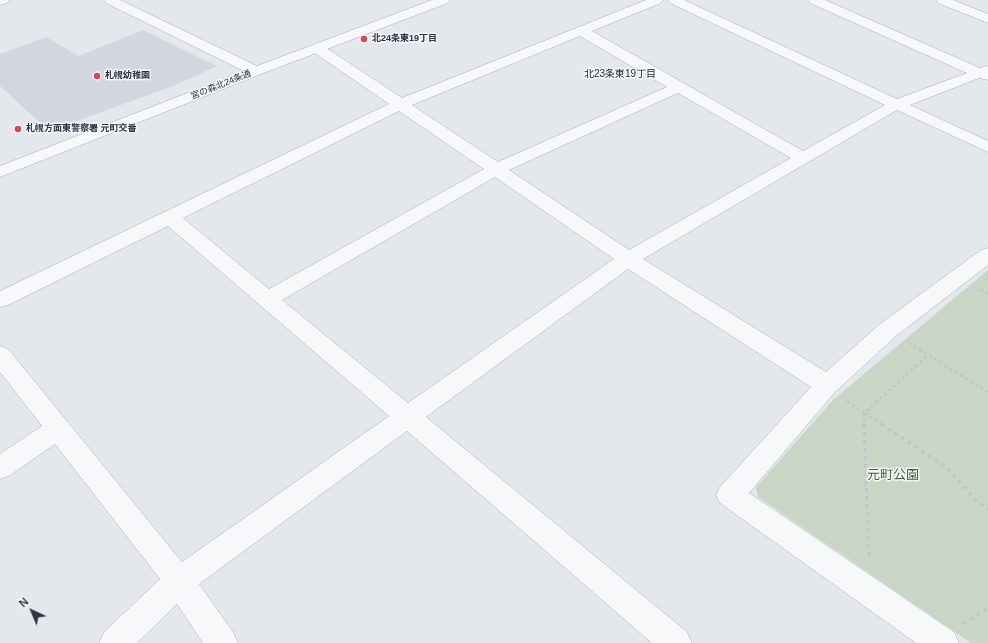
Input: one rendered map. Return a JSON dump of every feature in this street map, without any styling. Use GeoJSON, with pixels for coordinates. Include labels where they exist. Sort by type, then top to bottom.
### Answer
{"type":"FeatureCollection","features":[{"type":"Feature","properties":{"kind":"street"},"geometry":{"type":"LineString","coordinates":[[110,0],[256,71]]}},
{"type":"Feature","properties":{"kind":"street"},"geometry":{"type":"LineString","coordinates":[[0,300],[399,105],[657,0]]}},
{"type":"Feature","properties":{"kind":"street"},"geometry":{"type":"LineString","coordinates":[[674,0],[988,147]]}},
{"type":"Feature","properties":{"kind":"street"},"geometry":{"type":"LineString","coordinates":[[814,0],[985,73]]}},
{"type":"Feature","properties":{"kind":"street"},"geometry":{"type":"LineString","coordinates":[[942,0],[988,19]]}},
{"type":"Feature","properties":{"kind":"street","name":"宮の森北24条通"},"geometry":{"type":"LineString","coordinates":[[0,172],[439,1]]}},
{"type":"Feature","properties":{"kind":"street"},"geometry":{"type":"LineString","coordinates":[[581,31],[803,158]]}},
{"type":"Feature","properties":{"kind":"street"},"geometry":{"type":"LineString","coordinates":[[317,48],[628,259],[834,391]]}},
{"type":"Feature","properties":{"kind":"street"},"geometry":{"type":"LineString","coordinates":[[115,643],[179,581],[628,259],[897,104],[985,73]]}},
{"type":"Feature","properties":{"kind":"street"},"geometry":{"type":"LineString","coordinates":[[267,299],[495,170],[679,87]]}},
{"type":"Feature","properties":{"kind":"street"},"geometry":{"type":"LineString","coordinates":[[170,217],[676,643]]}},
{"type":"Feature","properties":{"kind":"street"},"geometry":{"type":"LineString","coordinates":[[943,643],[730,495],[834,391],[888,330],[988,255]]}},
{"type":"Feature","properties":{"kind":"street"},"geometry":{"type":"LineString","coordinates":[[0,355],[179,581],[222,643]]}},
{"type":"Feature","properties":{"kind":"street"},"geometry":{"type":"LineString","coordinates":[[0,468],[58,428]]}},
{"type":"Feature","properties":{"kind":"path"},"geometry":{"type":"LineString","coordinates":[[888,330],[988,392]]}},
{"type":"Feature","properties":{"kind":"path"},"geometry":{"type":"LineString","coordinates":[[870,592],[864,413],[928,355]]}},
{"type":"Feature","properties":{"kind":"path"},"geometry":{"type":"LineString","coordinates":[[834,391],[864,413],[946,467],[978,502],[988,509]]}},
{"type":"Feature","properties":{"kind":"shaded area","name":"札幌幼稚園"},"geometry":{"type":"Polygon","coordinates":[[[143,30],[217,66],[173,86],[49,131],[0,86],[0,54],[46,37],[79,56],[143,30]]]}},
{"type":"Feature","properties":{"kind":"green space","name":"元町公園"},"geometry":{"type":"Polygon","coordinates":[[[988,270],[988,643],[971,643],[758,497],[756,487],[834,399],[988,270]]]}},
{"type":"Feature","properties":{"kind":"place","name":"北24条東19丁目"},"geometry":{"type":"Point","coordinates":[364,39]}},
{"type":"Feature","properties":{"kind":"place","name":"札幌幼稚園"},"geometry":{"type":"Point","coordinates":[97,76]}},
{"type":"Feature","properties":{"kind":"place","name":"札幌方面東警察署 元町交番"},"geometry":{"type":"Point","coordinates":[18,129]}},
{"type":"Feature","properties":{"kind":"district","name":"北23条東19丁目"},"geometry":{"type":"Point","coordinates":[620,74]}}]}
